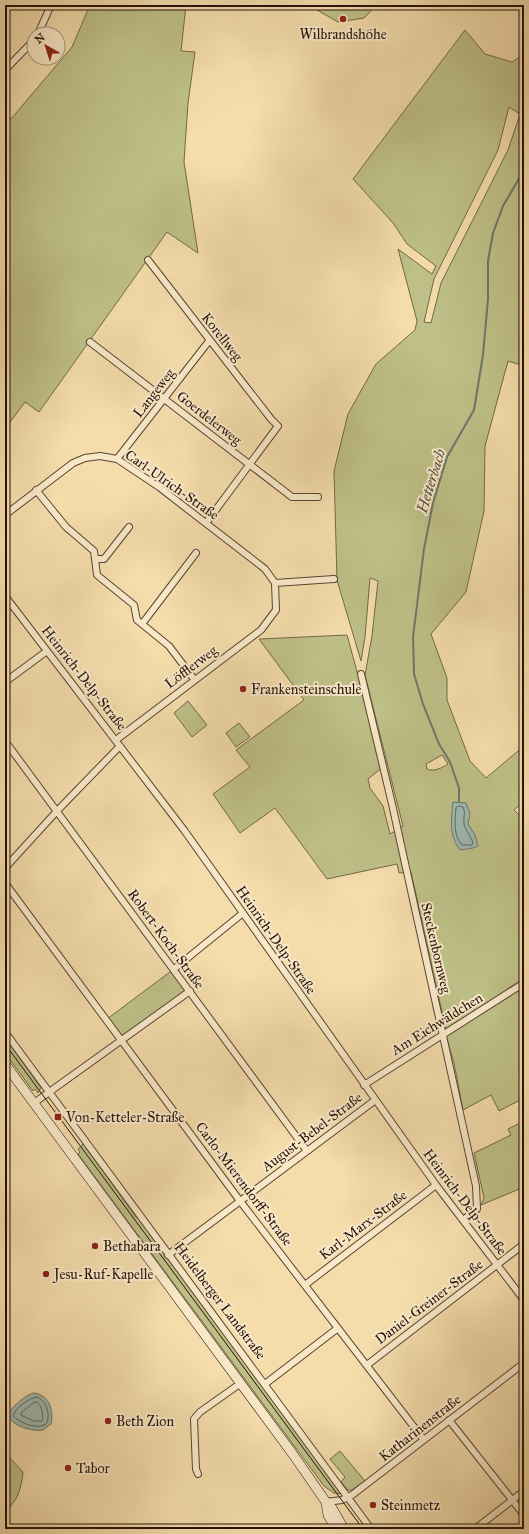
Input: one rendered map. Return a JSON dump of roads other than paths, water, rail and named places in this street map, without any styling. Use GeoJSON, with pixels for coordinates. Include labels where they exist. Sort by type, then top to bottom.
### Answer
{"type":"FeatureCollection","features":[{"type":"Feature","properties":{"kind":"street"},"geometry":{"type":"LineString","coordinates":[[42,26],[51,5]]}},
{"type":"Feature","properties":{"kind":"street"},"geometry":{"type":"LineString","coordinates":[[5,70],[26,48]]}},
{"type":"Feature","properties":{"kind":"street","name":"Korellweg"},"geometry":{"type":"LineString","coordinates":[[148,260],[270,419],[278,426],[250,465]]}},
{"type":"Feature","properties":{"kind":"street","name":"Langeweg"},"geometry":{"type":"LineString","coordinates":[[117,459],[209,341]]}},
{"type":"Feature","properties":{"kind":"street","name":"Goerdelerweg"},"geometry":{"type":"LineString","coordinates":[[90,342],[292,497],[318,497]]}},
{"type":"Feature","properties":{"kind":"street","name":"Carl-Ulrich-Straße"},"geometry":{"type":"LineString","coordinates":[[5,514],[63,470],[85,458],[100,456],[117,459],[159,488],[266,569],[275,583]]}},
{"type":"Feature","properties":{"kind":"street"},"geometry":{"type":"LineString","coordinates":[[206,523],[250,465]]}},
{"type":"Feature","properties":{"kind":"street"},"geometry":{"type":"LineString","coordinates":[[36,490],[66,527],[94,551],[97,576],[134,605],[137,620],[170,646],[194,679]]}},
{"type":"Feature","properties":{"kind":"street"},"geometry":{"type":"LineString","coordinates":[[95,559],[104,559],[129,527]]}},
{"type":"Feature","properties":{"kind":"street"},"geometry":{"type":"LineString","coordinates":[[142,624],[196,553]]}},
{"type":"Feature","properties":{"kind":"street"},"geometry":{"type":"LineString","coordinates":[[275,583],[334,579]]}},
{"type":"Feature","properties":{"kind":"street","name":"Löfflerweg"},"geometry":{"type":"LineString","coordinates":[[116,740],[194,679],[261,630],[276,610],[275,583]]}},
{"type":"Feature","properties":{"kind":"street","name":"Heinrich-Delp-Straße"},"geometry":{"type":"LineString","coordinates":[[5,596],[116,740],[243,913],[374,1101],[436,1186],[524,1300]]}},
{"type":"Feature","properties":{"kind":"street"},"geometry":{"type":"LineString","coordinates":[[5,682],[47,651]]}},
{"type":"Feature","properties":{"kind":"street","name":"Steckenbornweg"},"geometry":{"type":"LineString","coordinates":[[361,674],[392,804],[476,1186],[477,1209],[463,1220]]}},
{"type":"Feature","properties":{"kind":"street","name":"Robert-Koch-Straße"},"geometry":{"type":"LineString","coordinates":[[5,741],[307,1151]]}},
{"type":"Feature","properties":{"kind":"street"},"geometry":{"type":"LineString","coordinates":[[5,868],[57,811],[120,746]]}},
{"type":"Feature","properties":{"kind":"street","name":"Carlo-Mierendorff-Straße"},"geometry":{"type":"LineString","coordinates":[[5,883],[240,1201],[424,1440]]}},
{"type":"Feature","properties":{"kind":"street"},"geometry":{"type":"LineString","coordinates":[[174,969],[243,913]]}},
{"type":"Feature","properties":{"kind":"street","name":"Am Eichwäldchen"},"geometry":{"type":"LineString","coordinates":[[364,1085],[524,983]]}},
{"type":"Feature","properties":{"kind":"street"},"geometry":{"type":"LineString","coordinates":[[34,1103],[190,991]]}},
{"type":"Feature","properties":{"kind":"street","name":"Heidelberger Landstraße"},"geometry":{"type":"LineString","coordinates":[[5,1032],[371,1529]]}},
{"type":"Feature","properties":{"kind":"street"},"geometry":{"type":"LineString","coordinates":[[5,1064],[292,1453],[326,1502],[332,1508],[344,1529]]}},
{"type":"Feature","properties":{"kind":"street","name":"August-Bebel-Straße"},"geometry":{"type":"LineString","coordinates":[[168,1255],[374,1101]]}},
{"type":"Feature","properties":{"kind":"street","name":"Karl-Marx-Straße"},"geometry":{"type":"LineString","coordinates":[[305,1284],[436,1186]]}},
{"type":"Feature","properties":{"kind":"street","name":"Daniel-Greiner-Straße"},"geometry":{"type":"LineString","coordinates":[[367,1365],[524,1244]]}},
{"type":"Feature","properties":{"kind":"street"},"geometry":{"type":"LineString","coordinates":[[265,1384],[338,1328]]}},
{"type":"Feature","properties":{"kind":"street","name":"Katharinenstraße"},"geometry":{"type":"LineString","coordinates":[[326,1502],[348,1497],[524,1363]]}},
{"type":"Feature","properties":{"kind":"street"},"geometry":{"type":"LineString","coordinates":[[198,1474],[196,1469],[194,1419],[200,1412],[240,1383]]}},
{"type":"Feature","properties":{"kind":"street"},"geometry":{"type":"LineString","coordinates":[[449,1420],[524,1515]]}},
{"type":"Feature","properties":{"kind":"street"},"geometry":{"type":"LineString","coordinates":[[475,1529],[524,1490]]}},
{"type":"Feature","properties":{"kind":"street"},"geometry":{"type":"LineString","coordinates":[[326,1502],[328,1515],[336,1529]]}},
{"type":"Feature","properties":{"kind":"water"},"geometry":{"type":"Polygon","coordinates":[[[453,802],[466,803],[470,814],[468,824],[475,835],[478,846],[460,850],[456,844],[452,833],[453,802]]]}},
{"type":"Feature","properties":{"kind":"water"},"geometry":{"type":"Polygon","coordinates":[[[33,1393],[43,1396],[51,1408],[51,1424],[43,1430],[28,1429],[17,1425],[8,1414],[13,1407],[33,1393]]]}},
{"type":"Feature","properties":{"kind":"waterway","name":"Hetterbach"},"geometry":{"type":"LineString","coordinates":[[459,802],[459,788],[450,762],[439,744],[423,704],[414,674],[413,637],[424,549],[433,503],[447,457],[474,410],[483,355],[488,299],[488,261],[493,233],[503,206],[524,170]]}},
{"type":"Feature","properties":{"kind":"tram line"},"geometry":{"type":"LineString","coordinates":[[5,1044],[363,1529]]}},
{"type":"Feature","properties":{"kind":"place","name":"Wilbrandshöhe"},"geometry":{"type":"Point","coordinates":[343,19]}},
{"type":"Feature","properties":{"kind":"place","name":"Frankensteinschule"},"geometry":{"type":"Point","coordinates":[243,689]}},
{"type":"Feature","properties":{"kind":"place","name":"Von-Ketteler-Straße"},"geometry":{"type":"Point","coordinates":[58,1117]}},
{"type":"Feature","properties":{"kind":"place","name":"Bethabara"},"geometry":{"type":"Point","coordinates":[95,1246]}},
{"type":"Feature","properties":{"kind":"place","name":"Jesu-Ruf-Kapelle"},"geometry":{"type":"Point","coordinates":[46,1274]}},
{"type":"Feature","properties":{"kind":"place","name":"Beth Zion"},"geometry":{"type":"Point","coordinates":[108,1421]}},
{"type":"Feature","properties":{"kind":"place","name":"Tabor"},"geometry":{"type":"Point","coordinates":[68,1468]}},
{"type":"Feature","properties":{"kind":"place","name":"Steinmetz"},"geometry":{"type":"Point","coordinates":[373,1505]}}]}
